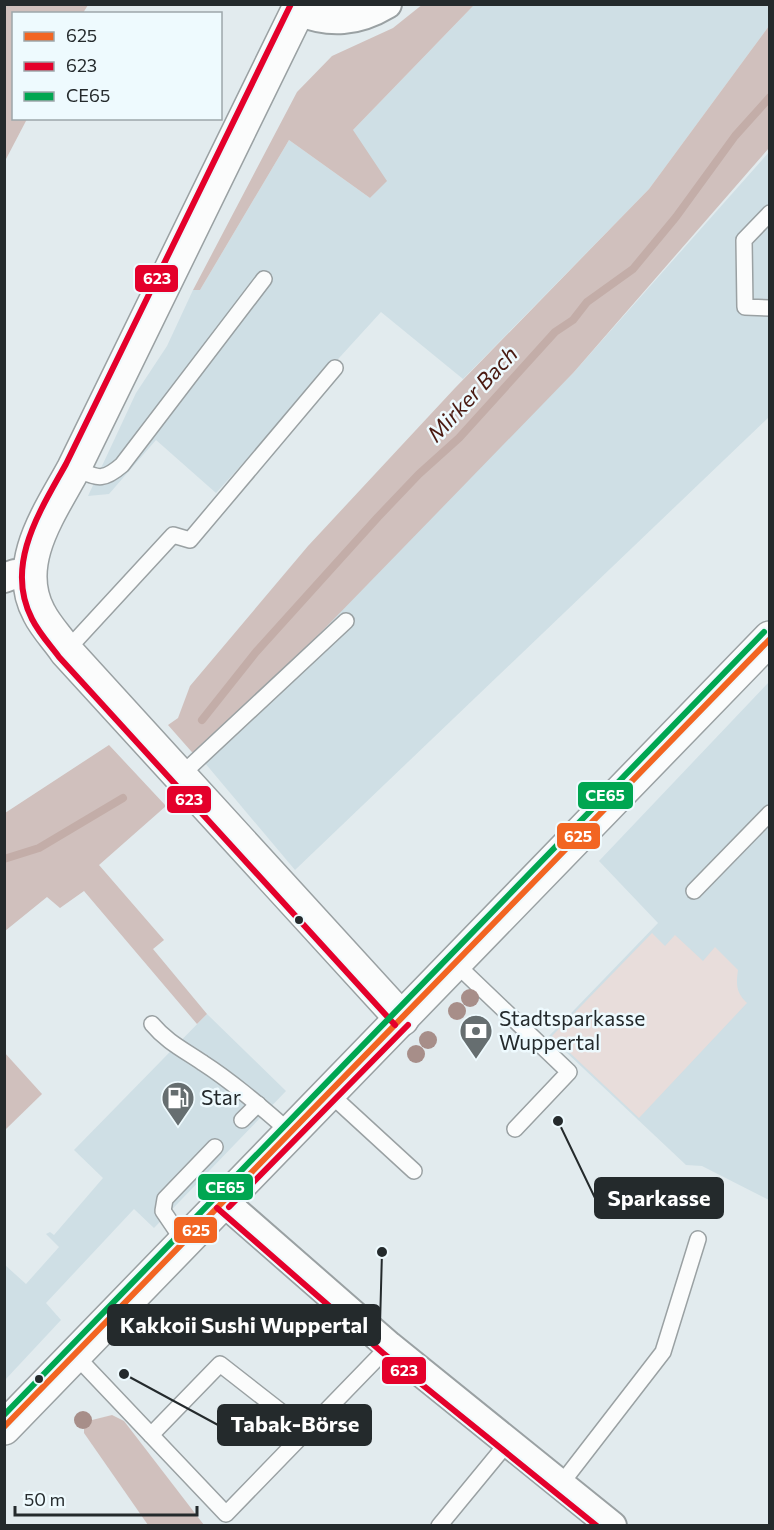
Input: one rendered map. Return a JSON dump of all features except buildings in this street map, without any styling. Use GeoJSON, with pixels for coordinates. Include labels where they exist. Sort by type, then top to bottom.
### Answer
{"type":"FeatureCollection","features":[{"type":"Feature","properties":{"kind":"street"},"geometry":{"type":"LineString","coordinates":[[387,4],[350,20],[331,21],[300,8],[74,468],[33,543],[18,576],[33,595],[39,613],[66,651],[402,1019]]}},
{"type":"Feature","properties":{"kind":"street"},"geometry":{"type":"LineString","coordinates":[[4,1428],[770,638]]}},
{"type":"Feature","properties":{"kind":"street"},"geometry":{"type":"LineString","coordinates":[[223,1201],[389,1346],[612,1526]]}},
{"type":"Feature","properties":{"kind":"lane"},"geometry":{"type":"LineString","coordinates":[[770,213],[744,240],[745,307],[770,308]]}},
{"type":"Feature","properties":{"kind":"lane"},"geometry":{"type":"LineString","coordinates":[[74,468],[101,478],[109,476],[122,465],[264,279]]}},
{"type":"Feature","properties":{"kind":"lane"},"geometry":{"type":"LineString","coordinates":[[66,651],[173,535],[190,540],[335,368]]}},
{"type":"Feature","properties":{"kind":"lane"},"geometry":{"type":"LineString","coordinates":[[180,776],[346,621]]}},
{"type":"Feature","properties":{"kind":"lane"},"geometry":{"type":"LineString","coordinates":[[694,891],[770,813]]}},
{"type":"Feature","properties":{"kind":"lane"},"geometry":{"type":"LineString","coordinates":[[456,964],[569,1072],[514,1129]]}},
{"type":"Feature","properties":{"kind":"lane"},"geometry":{"type":"LineString","coordinates":[[152,1024],[176,1048],[202,1062],[258,1104],[290,1132]]}},
{"type":"Feature","properties":{"kind":"lane"},"geometry":{"type":"LineString","coordinates":[[329,1093],[414,1171]]}},
{"type":"Feature","properties":{"kind":"lane"},"geometry":{"type":"LineString","coordinates":[[242,1120],[258,1104]]}},
{"type":"Feature","properties":{"kind":"lane"},"geometry":{"type":"LineString","coordinates":[[184,1242],[164,1211],[165,1199],[214,1147]]}},
{"type":"Feature","properties":{"kind":"lane"},"geometry":{"type":"LineString","coordinates":[[561,1484],[663,1352],[698,1239]]}},
{"type":"Feature","properties":{"kind":"lane"},"geometry":{"type":"LineString","coordinates":[[75,1355],[226,1514],[389,1346]]}},
{"type":"Feature","properties":{"kind":"lane"},"geometry":{"type":"LineString","coordinates":[[152,1435],[220,1364],[307,1432]]}},
{"type":"Feature","properties":{"kind":"lane"},"geometry":{"type":"LineString","coordinates":[[439,1526],[509,1441]]}},
{"type":"Feature","properties":{"kind":"shaded area"},"geometry":{"type":"Polygon","coordinates":[[[5,4],[88,5],[84,12],[12,12],[12,120],[26,120],[5,161],[5,4]]]}},
{"type":"Feature","properties":{"kind":"shaded area"},"geometry":{"type":"Polygon","coordinates":[[[423,4],[474,5],[353,130],[387,181],[370,198],[289,140],[200,290],[193,290],[297,92],[332,56],[393,28],[423,4]]]}},
{"type":"Feature","properties":{"kind":"shaded area"},"geometry":{"type":"Polygon","coordinates":[[[474,5],[769,5],[769,26],[649,189],[463,379],[381,312],[216,493],[156,440],[109,494],[88,496],[136,393],[167,346],[193,290],[200,290],[289,140],[370,198],[386,181],[352,131],[474,5]]]}},
{"type":"Feature","properties":{"kind":"shaded area"},"geometry":{"type":"Polygon","coordinates":[[[769,26],[769,148],[574,372],[198,759],[168,725],[178,718],[190,686],[308,546],[455,388],[649,189],[769,26]]]}},
{"type":"Feature","properties":{"kind":"shaded area"},"geometry":{"type":"Polygon","coordinates":[[[769,152],[769,417],[295,870],[194,750],[574,372],[769,152]]]}},
{"type":"Feature","properties":{"kind":"shaded area"},"geometry":{"type":"Polygon","coordinates":[[[769,682],[769,1200],[702,1166],[686,1165],[549,1036],[658,923],[599,861],[769,682]]]}},
{"type":"Feature","properties":{"kind":"shaded area"},"geometry":{"type":"Polygon","coordinates":[[[109,745],[166,806],[99,865],[164,940],[153,949],[207,1014],[197,1024],[84,891],[60,908],[47,897],[5,931],[5,813],[109,745]]]}},
{"type":"Feature","properties":{"kind":"shaded area"},"geometry":{"type":"Polygon","coordinates":[[[652,933],[665,946],[675,935],[703,961],[715,947],[738,970],[738,988],[747,1003],[639,1118],[552,1036],[652,933]]]}},
{"type":"Feature","properties":{"kind":"shaded area"},"geometry":{"type":"Polygon","coordinates":[[[207,1014],[286,1091],[154,1228],[134,1209],[46,1303],[61,1320],[5,1380],[5,1265],[26,1284],[59,1247],[46,1234],[50,1232],[54,1235],[103,1178],[74,1150],[207,1014]]]}},
{"type":"Feature","properties":{"kind":"shaded area"},"geometry":{"type":"Polygon","coordinates":[[[4,1052],[42,1094],[5,1130],[4,1130],[4,1052]]]}},
{"type":"Feature","properties":{"kind":"shaded area"},"geometry":{"type":"Polygon","coordinates":[[[112,1415],[124,1421],[204,1525],[148,1525],[84,1433],[84,1422],[112,1415]]]}},
{"type":"Feature","properties":{"kind":"waterway","name":"Mirker Bach"},"geometry":{"type":"LineString","coordinates":[[202,720],[256,652],[419,474],[459,438],[555,332],[573,320],[587,302],[633,269],[676,217],[735,136],[770,97]]}},
{"type":"Feature","properties":{"kind":"waterway","name":"Mirker Bach"},"geometry":{"type":"LineString","coordinates":[[4,859],[39,848],[123,798]]}},
{"type":"Feature","properties":{"kind":"transit line","name":"623"},"geometry":{"type":"LineString","coordinates":[[291,4],[66,464],[36,519],[24,559],[22,579],[24,599],[41,634],[59,657],[395,1025]]}},
{"type":"Feature","properties":{"kind":"transit line","name":"CE65"},"geometry":{"type":"LineString","coordinates":[[4,1415],[764,632]]}},
{"type":"Feature","properties":{"kind":"transit line","name":"625"},"geometry":{"type":"LineString","coordinates":[[4,1427],[770,639]]}},
{"type":"Feature","properties":{"kind":"transit line","name":"623"},"geometry":{"type":"LineString","coordinates":[[229,1207],[408,1025]]}},
{"type":"Feature","properties":{"kind":"transit line","name":"623"},"geometry":{"type":"LineString","coordinates":[[217,1208],[383,1353],[597,1526]]}},
{"type":"Feature","properties":{"kind":"place","name":"Stadtsparkasse Wuppertal"},"geometry":{"type":"Point","coordinates":[476,1060]}},
{"type":"Feature","properties":{"kind":"place","name":"Sparkasse"},"geometry":{"type":"Point","coordinates":[558,1121]}},
{"type":"Feature","properties":{"kind":"place","name":"Star"},"geometry":{"type":"Point","coordinates":[178,1127]}},
{"type":"Feature","properties":{"kind":"place","name":"Kakkoii Sushi Wuppertal"},"geometry":{"type":"Point","coordinates":[382,1252]}},
{"type":"Feature","properties":{"kind":"place","name":"Tabak-Börse"},"geometry":{"type":"Point","coordinates":[124,1374]}}]}
